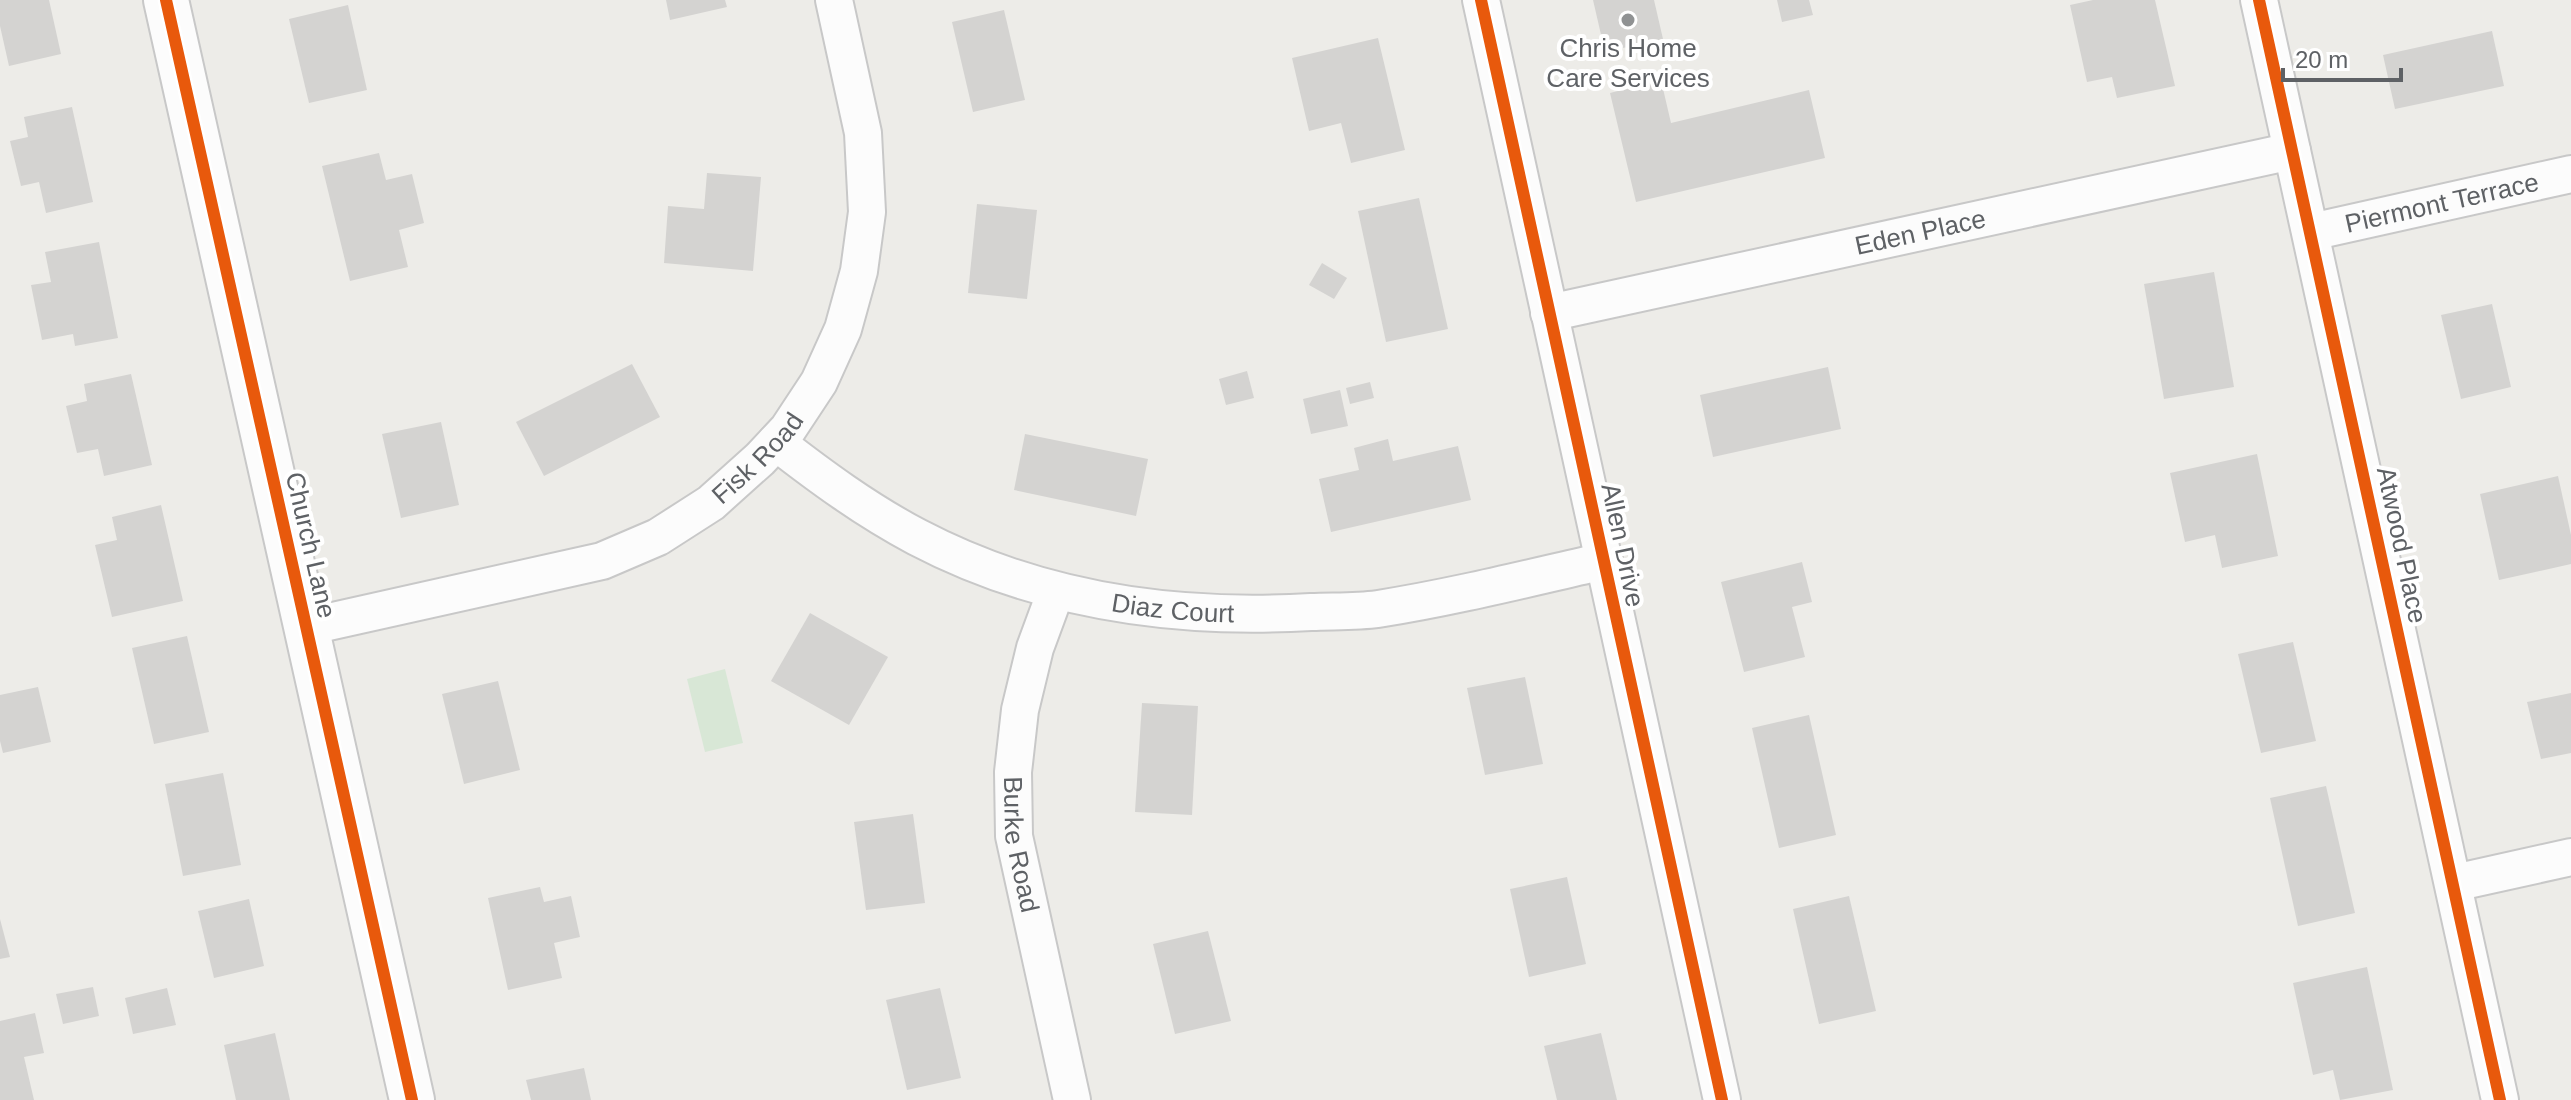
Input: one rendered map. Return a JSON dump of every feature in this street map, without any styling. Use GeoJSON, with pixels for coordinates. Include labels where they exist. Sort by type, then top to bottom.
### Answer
{"type":"FeatureCollection","features":[{"type":"Feature","properties":{"kind":"street","name":"Church Lane"},"geometry":{"type":"LineString","coordinates":[[166,0],[412,1100]]}},
{"type":"Feature","properties":{"kind":"street","name":"Fisk Road"},"geometry":{"type":"LineString","coordinates":[[306,627],[602,561],[658,537],[711,503],[788,429],[819,382],[843,329],[859,271],[867,212],[863,133],[834,0]]}},
{"type":"Feature","properties":{"kind":"street","name":"Allen Drive"},"geometry":{"type":"LineString","coordinates":[[1481,0],[1722,1100]]}},
{"type":"Feature","properties":{"kind":"street","name":"Atwood Place"},"geometry":{"type":"LineString","coordinates":[[2259,0],[2500,1100]]}},
{"type":"Feature","properties":{"kind":"street","name":"Eden Place"},"geometry":{"type":"LineString","coordinates":[[1549,313],[2292,151]]}},
{"type":"Feature","properties":{"kind":"street","name":"Piermont Terrace"},"geometry":{"type":"LineString","coordinates":[[2311,232],[2571,174]]}},
{"type":"Feature","properties":{"kind":"street","name":"Diaz Court"},"geometry":{"type":"LineString","coordinates":[[776,442],[838,490],[917,537],[1000,573],[1056,591],[1168,612],[1253,616],[1374,609],[1447,597],[1604,561]]}},
{"type":"Feature","properties":{"kind":"street","name":"Burke Road"},"geometry":{"type":"LineString","coordinates":[[1056,591],[1035,648],[1020,710],[1013,772],[1014,836],[1072,1100]]}},
{"type":"Feature","properties":{"kind":"street"},"geometry":{"type":"LineString","coordinates":[[2454,883],[2571,857]]}},
{"type":"Feature","properties":{"kind":"green space"},"geometry":{"type":"Polygon","coordinates":[[[725,669],[743,743],[705,752],[687,679],[725,669]]]}},
{"type":"Feature","properties":{"kind":"building"},"geometry":{"type":"Polygon","coordinates":[[[0,0],[49,0],[61,54],[9,66],[0,26],[0,0]]]}},
{"type":"Feature","properties":{"kind":"building"},"geometry":{"type":"Polygon","coordinates":[[[666,0],[725,0],[727,7],[670,20],[666,0]]]}},
{"type":"Feature","properties":{"kind":"building","name":"Chris Home Care Services"},"geometry":{"type":"Polygon","coordinates":[[[1593,0],[1654,0],[1663,39],[1605,52],[1593,0]]]}},
{"type":"Feature","properties":{"kind":"building"},"geometry":{"type":"Polygon","coordinates":[[[1777,0],[1809,0],[1813,15],[1782,22],[1777,0]]]}},
{"type":"Feature","properties":{"kind":"building"},"geometry":{"type":"Polygon","coordinates":[[[2093,0],[2155,0],[2175,86],[2117,98],[2112,77],[2087,82],[2070,5],[2093,0]]]}},
{"type":"Feature","properties":{"kind":"building"},"geometry":{"type":"Polygon","coordinates":[[[348,5],[367,90],[309,103],[289,19],[348,5]]]}},
{"type":"Feature","properties":{"kind":"building"},"geometry":{"type":"Polygon","coordinates":[[[1004,10],[1025,100],[973,112],[952,22],[1004,10]]]}},
{"type":"Feature","properties":{"kind":"building"},"geometry":{"type":"Polygon","coordinates":[[[2492,31],[2504,86],[2395,109],[2383,55],[2492,31]]]}},
{"type":"Feature","properties":{"kind":"building"},"geometry":{"type":"Polygon","coordinates":[[[1378,38],[1405,150],[1351,163],[1341,123],[1309,131],[1292,58],[1378,38]]]}},
{"type":"Feature","properties":{"kind":"building"},"geometry":{"type":"Polygon","coordinates":[[[1661,80],[1671,123],[1809,90],[1825,158],[1636,202],[1610,93],[1661,80]]]}},
{"type":"Feature","properties":{"kind":"building"},"geometry":{"type":"Polygon","coordinates":[[[72,107],[93,202],[46,213],[39,182],[21,186],[10,141],[28,137],[24,117],[72,107]]]}},
{"type":"Feature","properties":{"kind":"building"},"geometry":{"type":"Polygon","coordinates":[[[379,153],[386,180],[412,174],[424,223],[399,230],[408,267],[350,281],[322,166],[379,153]]]}},
{"type":"Feature","properties":{"kind":"building"},"geometry":{"type":"Polygon","coordinates":[[[707,173],[761,177],[753,271],[664,263],[668,206],[704,209],[707,173]]]}},
{"type":"Feature","properties":{"kind":"building"},"geometry":{"type":"Polygon","coordinates":[[[1419,198],[1448,329],[1386,342],[1358,211],[1419,198]]]}},
{"type":"Feature","properties":{"kind":"building"},"geometry":{"type":"Polygon","coordinates":[[[977,204],[1037,210],[1027,299],[968,293],[977,204]]]}},
{"type":"Feature","properties":{"kind":"building"},"geometry":{"type":"Polygon","coordinates":[[[99,242],[118,338],[75,346],[73,334],[42,340],[31,285],[51,282],[45,252],[99,242]]]}},
{"type":"Feature","properties":{"kind":"building"},"geometry":{"type":"Polygon","coordinates":[[[1322,263],[1347,278],[1334,299],[1309,285],[1322,263]]]}},
{"type":"Feature","properties":{"kind":"building"},"geometry":{"type":"Polygon","coordinates":[[[2214,272],[2234,387],[2164,399],[2144,284],[2214,272]]]}},
{"type":"Feature","properties":{"kind":"building"},"geometry":{"type":"Polygon","coordinates":[[[2492,304],[2511,387],[2461,399],[2441,315],[2492,304]]]}},
{"type":"Feature","properties":{"kind":"building"},"geometry":{"type":"Polygon","coordinates":[[[632,364],[660,417],[544,476],[516,422],[632,364]]]}},
{"type":"Feature","properties":{"kind":"building"},"geometry":{"type":"Polygon","coordinates":[[[1828,367],[1841,429],[1713,457],[1700,395],[1828,367]]]}},
{"type":"Feature","properties":{"kind":"building"},"geometry":{"type":"Polygon","coordinates":[[[1247,371],[1254,398],[1226,405],[1219,379],[1247,371]]]}},
{"type":"Feature","properties":{"kind":"building"},"geometry":{"type":"Polygon","coordinates":[[[131,374],[152,465],[104,476],[98,449],[77,453],[66,406],[87,401],[84,384],[131,374]]]}},
{"type":"Feature","properties":{"kind":"building"},"geometry":{"type":"Polygon","coordinates":[[[1370,382],[1374,398],[1350,404],[1346,388],[1370,382]]]}},
{"type":"Feature","properties":{"kind":"building"},"geometry":{"type":"Polygon","coordinates":[[[1340,390],[1348,426],[1311,434],[1303,399],[1340,390]]]}},
{"type":"Feature","properties":{"kind":"building"},"geometry":{"type":"Polygon","coordinates":[[[441,422],[459,505],[401,518],[382,434],[441,422]]]}},
{"type":"Feature","properties":{"kind":"building"},"geometry":{"type":"Polygon","coordinates":[[[1025,434],[1148,459],[1136,516],[1014,490],[1025,434]]]}},
{"type":"Feature","properties":{"kind":"building"},"geometry":{"type":"Polygon","coordinates":[[[1388,439],[1393,461],[1458,446],[1471,500],[1331,532],[1319,479],[1359,470],[1354,448],[1388,439]]]}},
{"type":"Feature","properties":{"kind":"building"},"geometry":{"type":"Polygon","coordinates":[[[2257,454],[2278,556],[2222,568],[2215,535],[2185,542],[2170,473],[2257,454]]]}},
{"type":"Feature","properties":{"kind":"building"},"geometry":{"type":"Polygon","coordinates":[[[2558,476],[2571,535],[2571,564],[2499,580],[2480,494],[2558,476]]]}},
{"type":"Feature","properties":{"kind":"building"},"geometry":{"type":"Polygon","coordinates":[[[161,505],[183,601],[112,617],[95,545],[117,540],[112,517],[161,505]]]}},
{"type":"Feature","properties":{"kind":"building"},"geometry":{"type":"Polygon","coordinates":[[[1802,562],[1812,602],[1792,607],[1805,657],[1744,672],[1721,582],[1802,562]]]}},
{"type":"Feature","properties":{"kind":"building"},"geometry":{"type":"Polygon","coordinates":[[[810,613],[888,657],[849,725],[771,681],[810,613]]]}},
{"type":"Feature","properties":{"kind":"building"},"geometry":{"type":"Polygon","coordinates":[[[187,636],[209,732],[154,744],[132,648],[187,636]]]}},
{"type":"Feature","properties":{"kind":"building"},"geometry":{"type":"Polygon","coordinates":[[[2293,642],[2316,741],[2261,753],[2238,654],[2293,642]]]}},
{"type":"Feature","properties":{"kind":"building"},"geometry":{"type":"Polygon","coordinates":[[[1525,677],[1543,764],[1485,775],[1467,688],[1525,677]]]}},
{"type":"Feature","properties":{"kind":"building"},"geometry":{"type":"Polygon","coordinates":[[[498,681],[520,770],[464,784],[442,694],[498,681]]]}},
{"type":"Feature","properties":{"kind":"building"},"geometry":{"type":"Polygon","coordinates":[[[38,687],[51,742],[3,753],[0,695],[38,687]]]}},
{"type":"Feature","properties":{"kind":"building"},"geometry":{"type":"Polygon","coordinates":[[[2571,693],[2571,753],[2541,759],[2527,702],[2571,693]]]}},
{"type":"Feature","properties":{"kind":"building"},"geometry":{"type":"Polygon","coordinates":[[[1142,703],[1198,706],[1192,815],[1135,812],[1142,703]]]}},
{"type":"Feature","properties":{"kind":"building"},"geometry":{"type":"Polygon","coordinates":[[[1809,715],[1836,835],[1779,848],[1752,728],[1809,715]]]}},
{"type":"Feature","properties":{"kind":"building"},"geometry":{"type":"Polygon","coordinates":[[[223,773],[241,865],[183,876],[165,784],[223,773]]]}},
{"type":"Feature","properties":{"kind":"building"},"geometry":{"type":"Polygon","coordinates":[[[2326,786],[2355,913],[2298,926],[2270,798],[2326,786]]]}},
{"type":"Feature","properties":{"kind":"building"},"geometry":{"type":"Polygon","coordinates":[[[913,814],[925,903],[866,910],[854,822],[913,814]]]}},
{"type":"Feature","properties":{"kind":"building"},"geometry":{"type":"Polygon","coordinates":[[[1567,877],[1586,964],[1529,977],[1510,889],[1567,877]]]}},
{"type":"Feature","properties":{"kind":"building"},"geometry":{"type":"Polygon","coordinates":[[[540,887],[544,902],[571,896],[580,937],[554,943],[562,978],[508,990],[488,898],[540,887]]]}},
{"type":"Feature","properties":{"kind":"building"},"geometry":{"type":"Polygon","coordinates":[[[1849,896],[1876,1011],[1819,1024],[1793,909],[1849,896]]]}},
{"type":"Feature","properties":{"kind":"building"},"geometry":{"type":"Polygon","coordinates":[[[249,899],[264,966],[214,978],[198,911],[249,899]]]}},
{"type":"Feature","properties":{"kind":"building"},"geometry":{"type":"Polygon","coordinates":[[[0,919],[10,957],[0,959],[0,919]]]}},
{"type":"Feature","properties":{"kind":"building"},"geometry":{"type":"Polygon","coordinates":[[[1208,931],[1231,1021],[1175,1034],[1153,944],[1208,931]]]}},
{"type":"Feature","properties":{"kind":"building"},"geometry":{"type":"Polygon","coordinates":[[[2367,967],[2393,1090],[2340,1100],[2333,1070],[2313,1075],[2293,983],[2367,967]]]}},
{"type":"Feature","properties":{"kind":"building"},"geometry":{"type":"Polygon","coordinates":[[[93,987],[99,1016],[63,1024],[56,994],[93,987]]]}},
{"type":"Feature","properties":{"kind":"building"},"geometry":{"type":"Polygon","coordinates":[[[167,988],[176,1025],[133,1034],[125,998],[167,988]]]}},
{"type":"Feature","properties":{"kind":"building"},"geometry":{"type":"Polygon","coordinates":[[[940,988],[961,1078],[907,1090],[886,1000],[940,988]]]}},
{"type":"Feature","properties":{"kind":"building"},"geometry":{"type":"Polygon","coordinates":[[[35,1013],[44,1053],[24,1057],[34,1100],[0,1100],[0,1021],[35,1013]]]}},
{"type":"Feature","properties":{"kind":"building"},"geometry":{"type":"Polygon","coordinates":[[[275,1033],[290,1100],[236,1100],[224,1045],[275,1033]]]}},
{"type":"Feature","properties":{"kind":"building"},"geometry":{"type":"Polygon","coordinates":[[[1601,1033],[1617,1100],[1557,1100],[1544,1046],[1601,1033]]]}},
{"type":"Feature","properties":{"kind":"building"},"geometry":{"type":"Polygon","coordinates":[[[584,1068],[591,1100],[531,1100],[526,1080],[584,1068]]]}},
{"type":"Feature","properties":{"kind":"cycle path"},"geometry":{"type":"LineString","coordinates":[[166,0],[412,1100]]}},
{"type":"Feature","properties":{"kind":"cycle path"},"geometry":{"type":"LineString","coordinates":[[1481,0],[1722,1100]]}},
{"type":"Feature","properties":{"kind":"cycle path"},"geometry":{"type":"LineString","coordinates":[[2259,0],[2500,1100]]}},
{"type":"Feature","properties":{"kind":"place","name":"Chris Home Care Services"},"geometry":{"type":"Point","coordinates":[1628,20]}}]}
